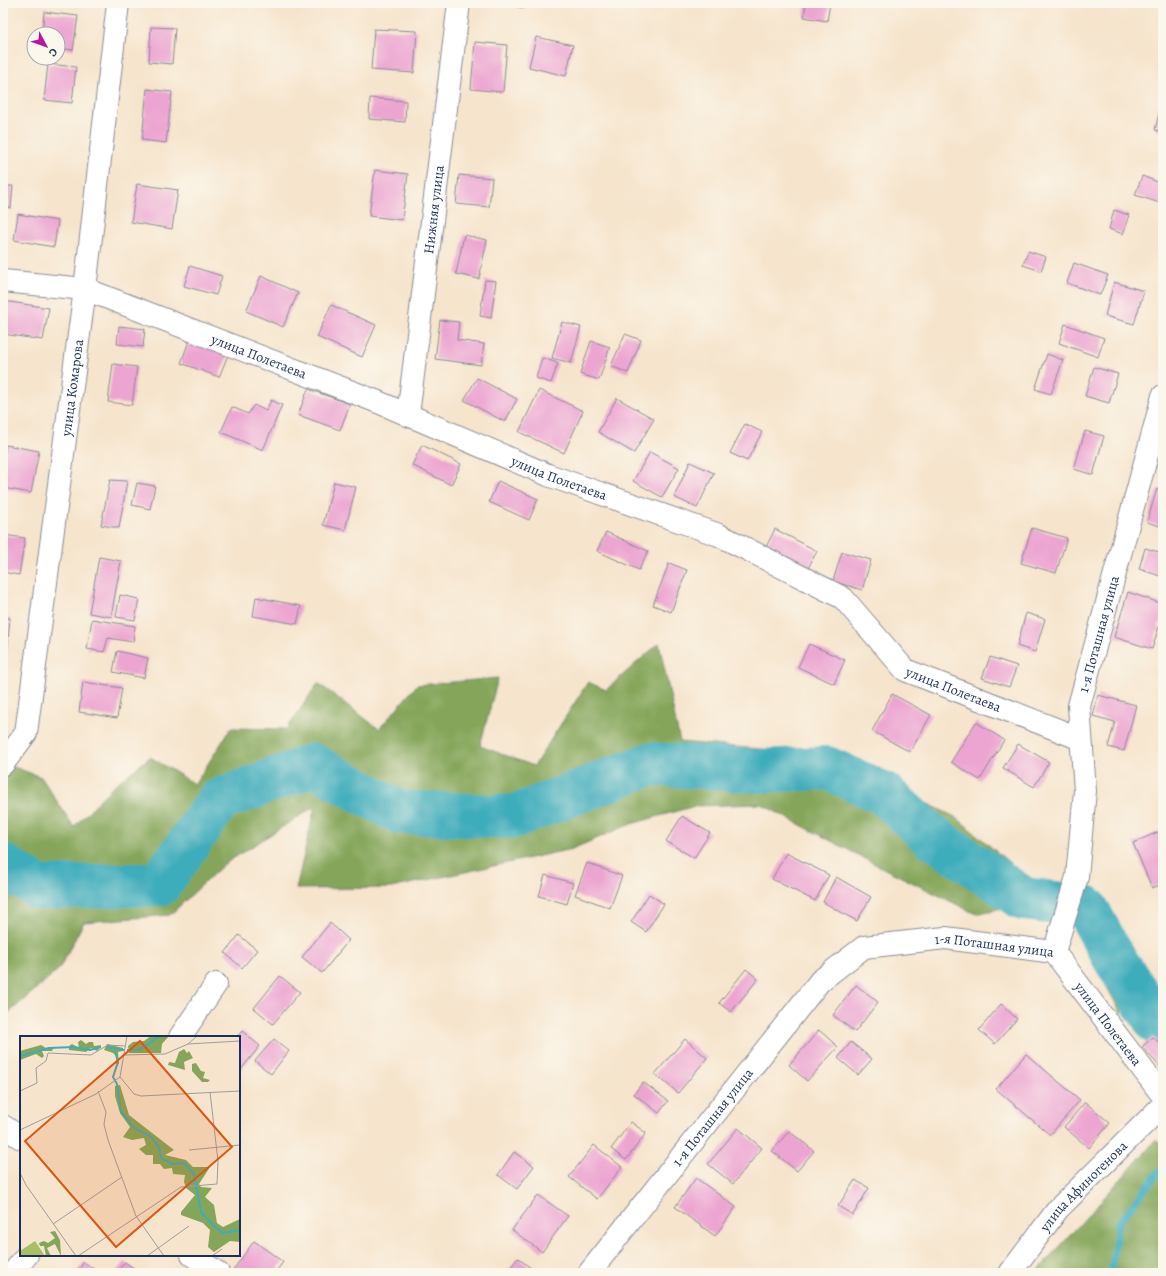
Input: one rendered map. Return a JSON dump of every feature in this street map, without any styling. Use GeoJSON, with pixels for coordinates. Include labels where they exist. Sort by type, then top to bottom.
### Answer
{"type":"FeatureCollection","features":[{"type":"Feature","properties":{"kind":"street","name":"улица Комарова"},"geometry":{"type":"LineString","coordinates":[[3,764],[26,733],[85,289],[118,3]]}},
{"type":"Feature","properties":{"kind":"street","name":"Нижняя улица"},"geometry":{"type":"LineString","coordinates":[[408,415],[459,3]]}},
{"type":"Feature","properties":{"kind":"street","name":"улица Полетаева"},"geometry":{"type":"LineString","coordinates":[[3,282],[85,289],[371,400],[548,475],[718,535],[843,598],[905,670],[1081,739]]}},
{"type":"Feature","properties":{"kind":"street","name":"1-я Поташная улица"},"geometry":{"type":"LineString","coordinates":[[589,1273],[820,981],[864,947],[945,938],[1054,952],[1077,877],[1085,790],[1079,706],[1163,396]]}},
{"type":"Feature","properties":{"kind":"street","name":"улица Полетаева"},"geometry":{"type":"LineString","coordinates":[[1054,952],[1163,1096]]}},
{"type":"Feature","properties":{"kind":"street"},"geometry":{"type":"LineString","coordinates":[[181,1036],[216,984]]}},
{"type":"Feature","properties":{"kind":"street","name":"улица Афиногенова"},"geometry":{"type":"LineString","coordinates":[[1010,1273],[1058,1209],[1163,1105]]}},
{"type":"Feature","properties":{"kind":"street"},"geometry":{"type":"LineString","coordinates":[[3,1126],[20,1137]]}},
{"type":"Feature","properties":{"kind":"street"},"geometry":{"type":"LineString","coordinates":[[13,1273],[26,1256]]}},
{"type":"Feature","properties":{"kind":"street"},"geometry":{"type":"LineString","coordinates":[[193,1256],[218,1273]]}},
{"type":"Feature","properties":{"kind":"green space"},"geometry":{"type":"Polygon","coordinates":[[[659,643],[680,742],[829,755],[957,818],[1018,870],[1002,908],[976,914],[875,864],[761,804],[695,806],[631,824],[572,849],[391,888],[296,889],[315,806],[223,865],[170,915],[84,922],[59,969],[3,1018],[3,763],[41,777],[74,827],[112,787],[150,757],[195,784],[231,728],[287,729],[318,683],[379,729],[417,685],[498,678],[480,746],[534,766],[588,682],[606,690],[659,643]]]}},
{"type":"Feature","properties":{"kind":"green space"},"geometry":{"type":"Polygon","coordinates":[[[1095,891],[1138,971],[1121,1013],[1077,932],[1083,897],[1095,891]]]}},
{"type":"Feature","properties":{"kind":"green space"},"geometry":{"type":"Polygon","coordinates":[[[1157,1001],[1163,1007],[1163,1041],[1140,1019],[1157,1001]]]}},
{"type":"Feature","properties":{"kind":"green space"},"geometry":{"type":"Polygon","coordinates":[[[1156,1140],[1163,1145],[1163,1273],[1036,1273],[1156,1140]]]}},
{"type":"Feature","properties":{"kind":"building"},"geometry":{"type":"Polygon","coordinates":[[[495,3],[525,3],[524,8],[495,3]]]}},
{"type":"Feature","properties":{"kind":"building"},"geometry":{"type":"Polygon","coordinates":[[[806,3],[830,3],[827,21],[804,17],[806,3]]]}},
{"type":"Feature","properties":{"kind":"building"},"geometry":{"type":"Polygon","coordinates":[[[44,12],[78,16],[73,50],[66,49],[66,26],[43,26],[44,12]]]}},
{"type":"Feature","properties":{"kind":"building"},"geometry":{"type":"Polygon","coordinates":[[[151,27],[175,28],[172,64],[149,62],[151,27]]]}},
{"type":"Feature","properties":{"kind":"building"},"geometry":{"type":"Polygon","coordinates":[[[374,29],[417,31],[414,73],[371,70],[374,29]]]}},
{"type":"Feature","properties":{"kind":"building"},"geometry":{"type":"Polygon","coordinates":[[[536,37],[573,45],[566,76],[529,67],[536,37]]]}},
{"type":"Feature","properties":{"kind":"building"},"geometry":{"type":"Polygon","coordinates":[[[475,42],[507,45],[503,92],[471,89],[475,42]]]}},
{"type":"Feature","properties":{"kind":"building"},"geometry":{"type":"Polygon","coordinates":[[[48,66],[76,67],[72,103],[44,100],[48,66]]]}},
{"type":"Feature","properties":{"kind":"building"},"geometry":{"type":"Polygon","coordinates":[[[147,89],[172,92],[166,143],[142,140],[147,89]]]}},
{"type":"Feature","properties":{"kind":"building"},"geometry":{"type":"Polygon","coordinates":[[[370,98],[406,101],[405,122],[369,119],[370,98]]]}},
{"type":"Feature","properties":{"kind":"building"},"geometry":{"type":"Polygon","coordinates":[[[1160,109],[1163,110],[1163,132],[1155,130],[1160,109]]]}},
{"type":"Feature","properties":{"kind":"building"},"geometry":{"type":"Polygon","coordinates":[[[375,170],[408,174],[402,220],[369,216],[375,170]]]}},
{"type":"Feature","properties":{"kind":"building"},"geometry":{"type":"Polygon","coordinates":[[[459,175],[492,178],[489,207],[456,204],[459,175]]]}},
{"type":"Feature","properties":{"kind":"building"},"geometry":{"type":"Polygon","coordinates":[[[1142,176],[1163,184],[1163,204],[1135,195],[1142,176]]]}},
{"type":"Feature","properties":{"kind":"building"},"geometry":{"type":"Polygon","coordinates":[[[137,184],[178,190],[172,229],[131,222],[137,184]]]}},
{"type":"Feature","properties":{"kind":"building"},"geometry":{"type":"Polygon","coordinates":[[[3,186],[13,186],[11,208],[3,207],[3,186]]]}},
{"type":"Feature","properties":{"kind":"building"},"geometry":{"type":"Polygon","coordinates":[[[1114,210],[1129,215],[1123,234],[1109,229],[1114,210]]]}},
{"type":"Feature","properties":{"kind":"building"},"geometry":{"type":"Polygon","coordinates":[[[18,214],[58,221],[54,247],[14,240],[18,214]]]}},
{"type":"Feature","properties":{"kind":"building"},"geometry":{"type":"Polygon","coordinates":[[[464,235],[487,240],[479,279],[456,274],[464,235]]]}},
{"type":"Feature","properties":{"kind":"building"},"geometry":{"type":"Polygon","coordinates":[[[1028,251],[1046,257],[1041,271],[1023,265],[1028,251]]]}},
{"type":"Feature","properties":{"kind":"building"},"geometry":{"type":"Polygon","coordinates":[[[1074,263],[1108,275],[1100,295],[1067,283],[1074,263]]]}},
{"type":"Feature","properties":{"kind":"building"},"geometry":{"type":"Polygon","coordinates":[[[190,266],[222,276],[216,295],[184,286],[190,266]]]}},
{"type":"Feature","properties":{"kind":"building"},"geometry":{"type":"Polygon","coordinates":[[[261,276],[298,293],[283,327],[246,311],[261,276]]]}},
{"type":"Feature","properties":{"kind":"building"},"geometry":{"type":"Polygon","coordinates":[[[485,280],[496,281],[491,318],[480,316],[485,280]]]}},
{"type":"Feature","properties":{"kind":"building"},"geometry":{"type":"Polygon","coordinates":[[[1114,282],[1144,291],[1134,324],[1105,316],[1114,282]]]}},
{"type":"Feature","properties":{"kind":"building"},"geometry":{"type":"Polygon","coordinates":[[[4,301],[49,308],[43,340],[3,334],[4,301]]]}},
{"type":"Feature","properties":{"kind":"building"},"geometry":{"type":"Polygon","coordinates":[[[331,305],[376,325],[362,357],[317,337],[331,305]]]}},
{"type":"Feature","properties":{"kind":"building"},"geometry":{"type":"Polygon","coordinates":[[[440,320],[459,322],[457,340],[484,344],[481,365],[435,359],[440,320]]]}},
{"type":"Feature","properties":{"kind":"building"},"geometry":{"type":"Polygon","coordinates":[[[562,322],[581,327],[571,363],[552,358],[562,322]]]}},
{"type":"Feature","properties":{"kind":"building"},"geometry":{"type":"Polygon","coordinates":[[[1065,324],[1104,338],[1098,357],[1059,343],[1065,324]]]}},
{"type":"Feature","properties":{"kind":"building"},"geometry":{"type":"Polygon","coordinates":[[[119,326],[145,329],[143,347],[117,344],[119,326]]]}},
{"type":"Feature","properties":{"kind":"building"},"geometry":{"type":"Polygon","coordinates":[[[625,334],[641,340],[628,373],[611,366],[625,334]]]}},
{"type":"Feature","properties":{"kind":"building"},"geometry":{"type":"Polygon","coordinates":[[[189,341],[228,355],[219,377],[181,363],[189,341]]]}},
{"type":"Feature","properties":{"kind":"building"},"geometry":{"type":"Polygon","coordinates":[[[591,341],[610,347],[599,380],[580,374],[591,341]]]}},
{"type":"Feature","properties":{"kind":"building"},"geometry":{"type":"Polygon","coordinates":[[[1047,354],[1063,360],[1051,394],[1035,389],[1047,354]]]}},
{"type":"Feature","properties":{"kind":"building"},"geometry":{"type":"Polygon","coordinates":[[[542,358],[558,363],[551,383],[536,378],[542,358]]]}},
{"type":"Feature","properties":{"kind":"building"},"geometry":{"type":"Polygon","coordinates":[[[113,364],[137,367],[132,405],[108,402],[113,364]]]}},
{"type":"Feature","properties":{"kind":"building"},"geometry":{"type":"Polygon","coordinates":[[[1094,367],[1118,374],[1109,403],[1085,396],[1094,367]]]}},
{"type":"Feature","properties":{"kind":"building"},"geometry":{"type":"Polygon","coordinates":[[[477,378],[517,399],[505,422],[464,400],[477,378]]]}},
{"type":"Feature","properties":{"kind":"building"},"geometry":{"type":"Polygon","coordinates":[[[308,389],[350,404],[340,430],[298,415],[308,389]]]}},
{"type":"Feature","properties":{"kind":"building"},"geometry":{"type":"Polygon","coordinates":[[[539,390],[583,411],[564,453],[519,432],[539,390]]]}},
{"type":"Feature","properties":{"kind":"building"},"geometry":{"type":"Polygon","coordinates":[[[617,398],[654,419],[634,453],[598,432],[617,398]]]}},
{"type":"Feature","properties":{"kind":"building"},"geometry":{"type":"Polygon","coordinates":[[[271,400],[282,405],[263,450],[221,432],[232,407],[248,414],[254,405],[266,411],[271,400]]]}},
{"type":"Feature","properties":{"kind":"building"},"geometry":{"type":"Polygon","coordinates":[[[745,424],[762,432],[747,461],[730,453],[745,424]]]}},
{"type":"Feature","properties":{"kind":"building"},"geometry":{"type":"Polygon","coordinates":[[[1085,431],[1104,436],[1093,475],[1074,469],[1085,431]]]}},
{"type":"Feature","properties":{"kind":"building"},"geometry":{"type":"Polygon","coordinates":[[[6,445],[39,451],[31,493],[3,488],[3,460],[6,445]]]}},
{"type":"Feature","properties":{"kind":"building"},"geometry":{"type":"Polygon","coordinates":[[[422,445],[461,464],[451,485],[412,465],[422,445]]]}},
{"type":"Feature","properties":{"kind":"building"},"geometry":{"type":"Polygon","coordinates":[[[650,452],[679,468],[662,497],[633,481],[650,452]]]}},
{"type":"Feature","properties":{"kind":"building"},"geometry":{"type":"Polygon","coordinates":[[[690,462],[714,473],[697,508],[674,497],[690,462]]]}},
{"type":"Feature","properties":{"kind":"building"},"geometry":{"type":"Polygon","coordinates":[[[110,480],[127,481],[119,528],[101,525],[110,480]]]}},
{"type":"Feature","properties":{"kind":"building"},"geometry":{"type":"Polygon","coordinates":[[[498,481],[538,499],[529,520],[489,502],[498,481]]]}},
{"type":"Feature","properties":{"kind":"building"},"geometry":{"type":"Polygon","coordinates":[[[334,482],[356,487],[345,530],[323,525],[334,482]]]}},
{"type":"Feature","properties":{"kind":"building"},"geometry":{"type":"Polygon","coordinates":[[[137,483],[155,486],[150,509],[132,505],[137,483]]]}},
{"type":"Feature","properties":{"kind":"building"},"geometry":{"type":"Polygon","coordinates":[[[1157,489],[1163,490],[1163,527],[1147,522],[1157,489]]]}},
{"type":"Feature","properties":{"kind":"building"},"geometry":{"type":"Polygon","coordinates":[[[1032,528],[1067,538],[1056,573],[1021,563],[1032,528]]]}},
{"type":"Feature","properties":{"kind":"building"},"geometry":{"type":"Polygon","coordinates":[[[775,529],[817,551],[806,572],[764,551],[775,529]]]}},
{"type":"Feature","properties":{"kind":"building"},"geometry":{"type":"Polygon","coordinates":[[[606,532],[648,551],[639,570],[597,551],[606,532]]]}},
{"type":"Feature","properties":{"kind":"building"},"geometry":{"type":"Polygon","coordinates":[[[3,535],[25,538],[19,575],[3,572],[3,535]]]}},
{"type":"Feature","properties":{"kind":"building"},"geometry":{"type":"Polygon","coordinates":[[[1145,548],[1163,553],[1163,577],[1139,569],[1145,548]]]}},
{"type":"Feature","properties":{"kind":"building"},"geometry":{"type":"Polygon","coordinates":[[[842,552],[871,560],[862,590],[833,581],[842,552]]]}},
{"type":"Feature","properties":{"kind":"building"},"geometry":{"type":"Polygon","coordinates":[[[99,557],[121,561],[111,617],[89,613],[99,557]]]}},
{"type":"Feature","properties":{"kind":"building"},"geometry":{"type":"Polygon","coordinates":[[[669,563],[687,570],[671,612],[653,605],[669,563]]]}},
{"type":"Feature","properties":{"kind":"building"},"geometry":{"type":"Polygon","coordinates":[[[1128,592],[1163,604],[1163,613],[1152,649],[1114,637],[1128,592]]]}},
{"type":"Feature","properties":{"kind":"building"},"geometry":{"type":"Polygon","coordinates":[[[120,595],[139,599],[135,620],[116,617],[120,595]]]}},
{"type":"Feature","properties":{"kind":"building"},"geometry":{"type":"Polygon","coordinates":[[[256,597],[301,606],[297,624],[253,616],[256,597]]]}},
{"type":"Feature","properties":{"kind":"building"},"geometry":{"type":"Polygon","coordinates":[[[1026,613],[1045,619],[1035,652],[1017,646],[1026,613]]]}},
{"type":"Feature","properties":{"kind":"building"},"geometry":{"type":"Polygon","coordinates":[[[3,617],[10,618],[7,653],[3,653],[3,617]]]}},
{"type":"Feature","properties":{"kind":"building"},"geometry":{"type":"Polygon","coordinates":[[[92,619],[135,626],[133,642],[108,638],[104,652],[87,649],[92,619]]]}},
{"type":"Feature","properties":{"kind":"building"},"geometry":{"type":"Polygon","coordinates":[[[809,644],[845,660],[834,684],[798,667],[809,644]]]}},
{"type":"Feature","properties":{"kind":"building"},"geometry":{"type":"Polygon","coordinates":[[[117,651],[148,658],[144,678],[113,672],[117,651]]]}},
{"type":"Feature","properties":{"kind":"building"},"geometry":{"type":"Polygon","coordinates":[[[990,657],[1017,666],[1009,687],[982,678],[990,657]]]}},
{"type":"Feature","properties":{"kind":"building"},"geometry":{"type":"Polygon","coordinates":[[[83,682],[122,688],[117,718],[79,712],[83,682]]]}},
{"type":"Feature","properties":{"kind":"building"},"geometry":{"type":"Polygon","coordinates":[[[892,694],[931,715],[910,752],[872,731],[892,694]]]}},
{"type":"Feature","properties":{"kind":"building"},"geometry":{"type":"Polygon","coordinates":[[[1098,695],[1136,705],[1124,751],[1108,747],[1115,722],[1093,716],[1098,695]]]}},
{"type":"Feature","properties":{"kind":"building"},"geometry":{"type":"Polygon","coordinates":[[[976,722],[1004,740],[980,780],[951,762],[976,722]]]}},
{"type":"Feature","properties":{"kind":"building"},"geometry":{"type":"Polygon","coordinates":[[[1018,744],[1049,762],[1034,787],[1003,768],[1018,744]]]}},
{"type":"Feature","properties":{"kind":"building"},"geometry":{"type":"Polygon","coordinates":[[[682,816],[710,833],[694,858],[666,841],[682,816]]]}},
{"type":"Feature","properties":{"kind":"building"},"geometry":{"type":"Polygon","coordinates":[[[1160,831],[1163,838],[1163,884],[1152,888],[1133,843],[1160,831]]]}},
{"type":"Feature","properties":{"kind":"building"},"geometry":{"type":"Polygon","coordinates":[[[786,853],[829,875],[815,901],[772,879],[786,853]]]}},
{"type":"Feature","properties":{"kind":"building"},"geometry":{"type":"Polygon","coordinates":[[[587,863],[622,876],[610,908],[575,895],[587,863]]]}},
{"type":"Feature","properties":{"kind":"building"},"geometry":{"type":"Polygon","coordinates":[[[545,875],[573,883],[567,904],[539,896],[545,875]]]}},
{"type":"Feature","properties":{"kind":"building"},"geometry":{"type":"Polygon","coordinates":[[[836,877],[871,897],[857,921],[823,902],[836,877]]]}},
{"type":"Feature","properties":{"kind":"building"},"geometry":{"type":"Polygon","coordinates":[[[649,894],[664,904],[646,932],[631,922],[649,894]]]}},
{"type":"Feature","properties":{"kind":"building"},"geometry":{"type":"Polygon","coordinates":[[[330,923],[349,940],[322,973],[302,957],[330,923]]]}},
{"type":"Feature","properties":{"kind":"building"},"geometry":{"type":"Polygon","coordinates":[[[239,935],[257,950],[242,968],[225,953],[239,935]]]}},
{"type":"Feature","properties":{"kind":"building"},"geometry":{"type":"Polygon","coordinates":[[[746,969],[758,979],[731,1012],[719,1003],[746,969]]]}},
{"type":"Feature","properties":{"kind":"building"},"geometry":{"type":"Polygon","coordinates":[[[280,976],[300,992],[273,1024],[254,1008],[280,976]]]}},
{"type":"Feature","properties":{"kind":"building"},"geometry":{"type":"Polygon","coordinates":[[[856,985],[878,1002],[855,1032],[833,1015],[856,985]]]}},
{"type":"Feature","properties":{"kind":"building"},"geometry":{"type":"Polygon","coordinates":[[[1001,1004],[1017,1019],[995,1044],[979,1030],[1001,1004]]]}},
{"type":"Feature","properties":{"kind":"building"},"geometry":{"type":"Polygon","coordinates":[[[819,1030],[838,1047],[807,1081],[789,1065],[819,1030]]]}},
{"type":"Feature","properties":{"kind":"building"},"geometry":{"type":"Polygon","coordinates":[[[242,1031],[260,1046],[240,1071],[240,1036],[238,1036],[242,1031]]]}},
{"type":"Feature","properties":{"kind":"building"},"geometry":{"type":"Polygon","coordinates":[[[1153,1037],[1163,1047],[1163,1070],[1142,1047],[1153,1037]]]}},
{"type":"Feature","properties":{"kind":"building"},"geometry":{"type":"Polygon","coordinates":[[[274,1039],[289,1051],[271,1074],[255,1061],[274,1039]]]}},
{"type":"Feature","properties":{"kind":"building"},"geometry":{"type":"Polygon","coordinates":[[[685,1039],[707,1058],[678,1093],[655,1074],[685,1039]]]}},
{"type":"Feature","properties":{"kind":"building"},"geometry":{"type":"Polygon","coordinates":[[[851,1042],[872,1059],[858,1075],[838,1058],[851,1042]]]}},
{"type":"Feature","properties":{"kind":"building"},"geometry":{"type":"Polygon","coordinates":[[[1026,1054],[1080,1100],[1050,1135],[996,1089],[1026,1054]]]}},
{"type":"Feature","properties":{"kind":"building"},"geometry":{"type":"Polygon","coordinates":[[[643,1082],[668,1101],[659,1113],[634,1094],[643,1082]]]}},
{"type":"Feature","properties":{"kind":"building"},"geometry":{"type":"Polygon","coordinates":[[[1085,1102],[1110,1123],[1089,1148],[1064,1127],[1085,1102]]]}},
{"type":"Feature","properties":{"kind":"building"},"geometry":{"type":"Polygon","coordinates":[[[631,1122],[646,1133],[626,1160],[611,1149],[631,1122]]]}},
{"type":"Feature","properties":{"kind":"building"},"geometry":{"type":"Polygon","coordinates":[[[738,1128],[762,1148],[733,1184],[708,1164],[738,1128]]]}},
{"type":"Feature","properties":{"kind":"building"},"geometry":{"type":"Polygon","coordinates":[[[789,1131],[814,1151],[797,1171],[772,1151],[789,1131]]]}},
{"type":"Feature","properties":{"kind":"building"},"geometry":{"type":"Polygon","coordinates":[[[594,1145],[622,1167],[597,1199],[569,1177],[594,1145]]]}},
{"type":"Feature","properties":{"kind":"building"},"geometry":{"type":"Polygon","coordinates":[[[514,1152],[534,1166],[517,1189],[498,1175],[514,1152]]]}},
{"type":"Feature","properties":{"kind":"building"},"geometry":{"type":"Polygon","coordinates":[[[696,1178],[736,1207],[715,1236],[675,1207],[696,1178]]]}},
{"type":"Feature","properties":{"kind":"building"},"geometry":{"type":"Polygon","coordinates":[[[855,1180],[869,1188],[853,1215],[838,1206],[855,1180]]]}},
{"type":"Feature","properties":{"kind":"building"},"geometry":{"type":"Polygon","coordinates":[[[538,1195],[568,1216],[542,1252],[512,1230],[538,1195]]]}},
{"type":"Feature","properties":{"kind":"building"},"geometry":{"type":"Polygon","coordinates":[[[254,1241],[283,1262],[275,1273],[237,1273],[233,1270],[254,1241]]]}},
{"type":"Feature","properties":{"kind":"building"},"geometry":{"type":"Polygon","coordinates":[[[518,1258],[537,1273],[506,1273],[518,1258]]]}},
{"type":"Feature","properties":{"kind":"building"},"geometry":{"type":"Polygon","coordinates":[[[84,1262],[99,1273],[76,1273],[84,1262]]]}},
{"type":"Feature","properties":{"kind":"building"},"geometry":{"type":"Polygon","coordinates":[[[125,1262],[140,1273],[116,1273],[125,1262]]]}},
{"type":"Feature","properties":{"kind":"waterway"},"geometry":{"type":"LineString","coordinates":[[3,865],[39,888],[160,884],[219,800],[313,765],[399,812],[513,817],[650,764],[758,771],[827,768],[883,793],[930,835],[1024,899],[1086,907],[1114,958],[1157,1023],[1163,1029]]}},
{"type":"Feature","properties":{"kind":"waterway"},"geometry":{"type":"LineString","coordinates":[[1111,1273],[1118,1223],[1163,1167]]}}]}
